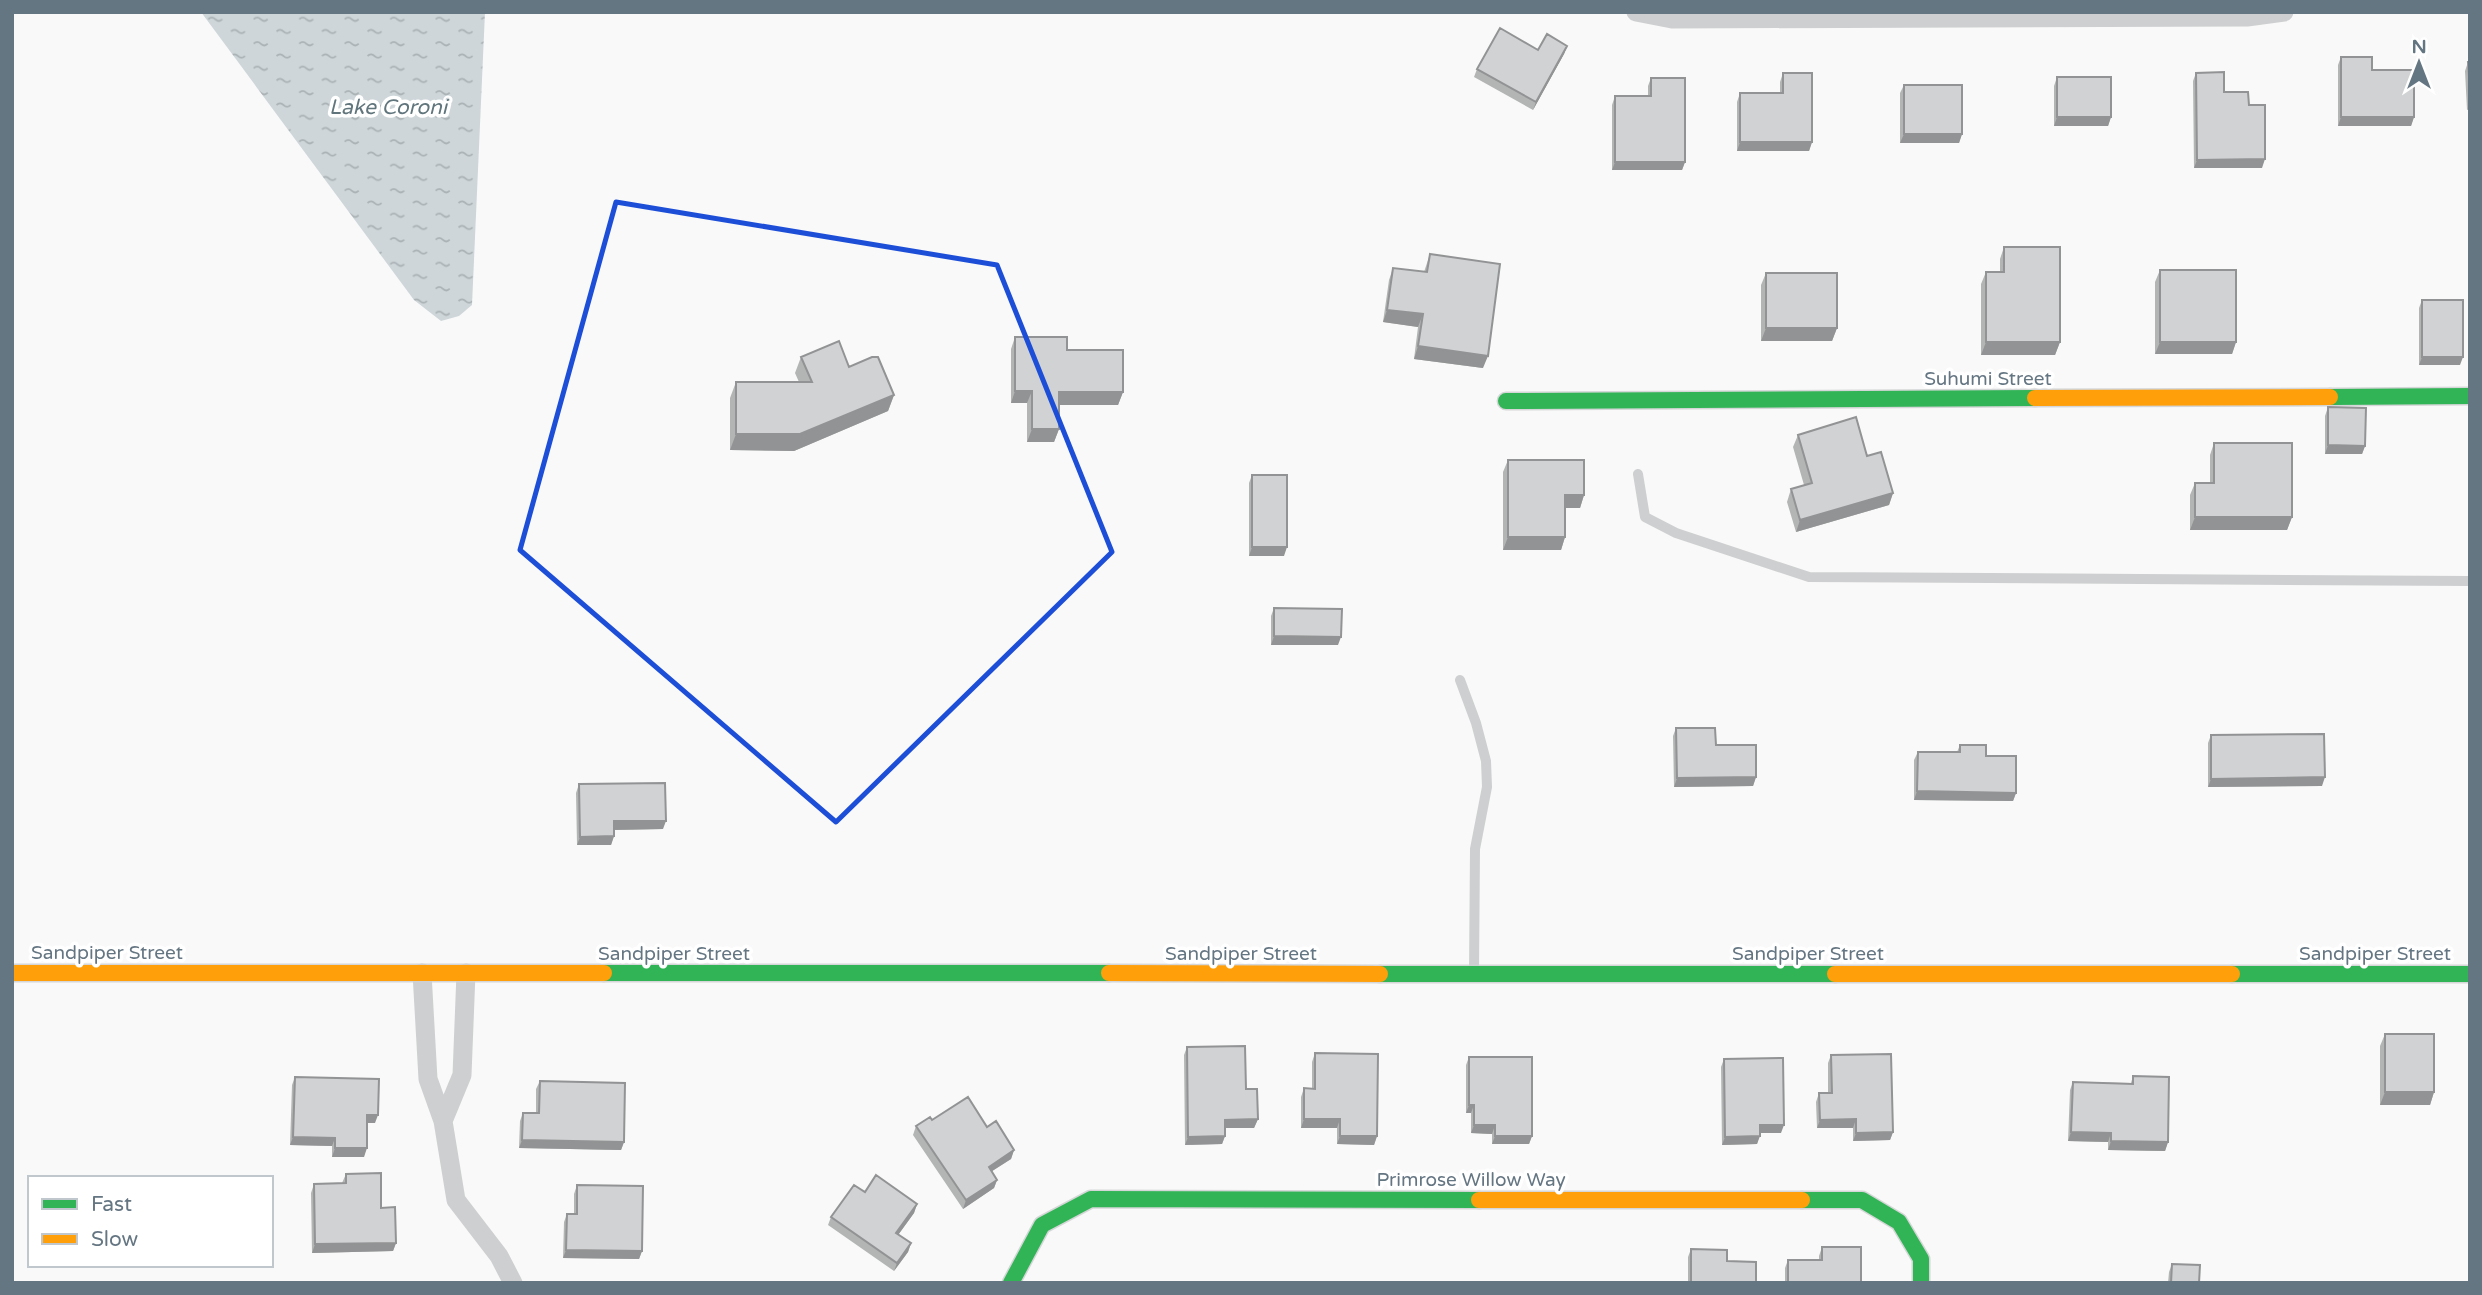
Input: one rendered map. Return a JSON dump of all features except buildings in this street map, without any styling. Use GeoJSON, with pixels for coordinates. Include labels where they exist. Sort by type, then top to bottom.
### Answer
{"type":"FeatureCollection","features":[{"type":"Feature","properties":{"kind":"street"},"geometry":{"type":"LineString","coordinates":[[1636,12],[1672,19],[1959,15],[2247,17],[2284,12]]}},
{"type":"Feature","properties":{"kind":"street","name":"Suhumi Street"},"geometry":{"type":"LineString","coordinates":[[1506,401],[2470,396]]}},
{"type":"Feature","properties":{"kind":"street","name":"Sandpiper Street"},"geometry":{"type":"LineString","coordinates":[[12,973],[2470,974]]}},
{"type":"Feature","properties":{"kind":"street"},"geometry":{"type":"LineString","coordinates":[[422,973],[428,1079],[443,1121],[456,1200],[499,1256],[513,1283]]}},
{"type":"Feature","properties":{"kind":"street"},"geometry":{"type":"LineString","coordinates":[[443,1121],[462,1075],[466,973]]}},
{"type":"Feature","properties":{"kind":"street","name":"Primrose Willow Way"},"geometry":{"type":"LineString","coordinates":[[1011,1283],[1042,1225],[1091,1199],[1160,1199],[1862,1200],[1899,1222],[1921,1259],[1921,1283]]}},
{"type":"Feature","properties":{"kind":"lane"},"geometry":{"type":"LineString","coordinates":[[1639,474],[1645,517],[1676,533],[1809,577],[2470,581]]}},
{"type":"Feature","properties":{"kind":"lane"},"geometry":{"type":"LineString","coordinates":[[1460,680],[1486,761],[1487,787],[1475,849],[1474,974]]}},
{"type":"Feature","properties":{"kind":"highlighted area"},"geometry":{"type":"Polygon","coordinates":[[[616,202],[997,265],[1112,552],[836,822],[520,550],[616,202]]]}},
{"type":"Feature","properties":{"kind":"water","name":"Lake Coroni"},"geometry":{"type":"Polygon","coordinates":[[[201,12],[485,12],[472,305],[459,316],[441,321],[414,300],[201,12]]]}},
{"type":"Feature","properties":{"kind":"traffic: fast"},"geometry":{"type":"LineString","coordinates":[[2330,397],[2470,396]]}},
{"type":"Feature","properties":{"kind":"traffic: fast"},"geometry":{"type":"LineString","coordinates":[[1506,401],[2035,398]]}},
{"type":"Feature","properties":{"kind":"traffic: fast"},"geometry":{"type":"LineString","coordinates":[[604,973],[1109,973]]}},
{"type":"Feature","properties":{"kind":"traffic: fast"},"geometry":{"type":"LineString","coordinates":[[1380,974],[1835,974]]}},
{"type":"Feature","properties":{"kind":"traffic: fast"},"geometry":{"type":"LineString","coordinates":[[2232,974],[2470,974]]}},
{"type":"Feature","properties":{"kind":"traffic: fast"},"geometry":{"type":"LineString","coordinates":[[1011,1283],[1042,1225],[1091,1199],[1479,1200]]}},
{"type":"Feature","properties":{"kind":"traffic: fast"},"geometry":{"type":"LineString","coordinates":[[1802,1200],[1862,1200],[1899,1222],[1921,1259],[1921,1283]]}},
{"type":"Feature","properties":{"kind":"traffic: slow"},"geometry":{"type":"LineString","coordinates":[[2035,398],[2330,397]]}},
{"type":"Feature","properties":{"kind":"traffic: slow"},"geometry":{"type":"LineString","coordinates":[[12,973],[604,973]]}},
{"type":"Feature","properties":{"kind":"traffic: slow"},"geometry":{"type":"LineString","coordinates":[[1109,973],[1380,974]]}},
{"type":"Feature","properties":{"kind":"traffic: slow"},"geometry":{"type":"LineString","coordinates":[[1835,974],[2232,974]]}},
{"type":"Feature","properties":{"kind":"traffic: slow"},"geometry":{"type":"LineString","coordinates":[[1479,1200],[1802,1200]]}}]}
